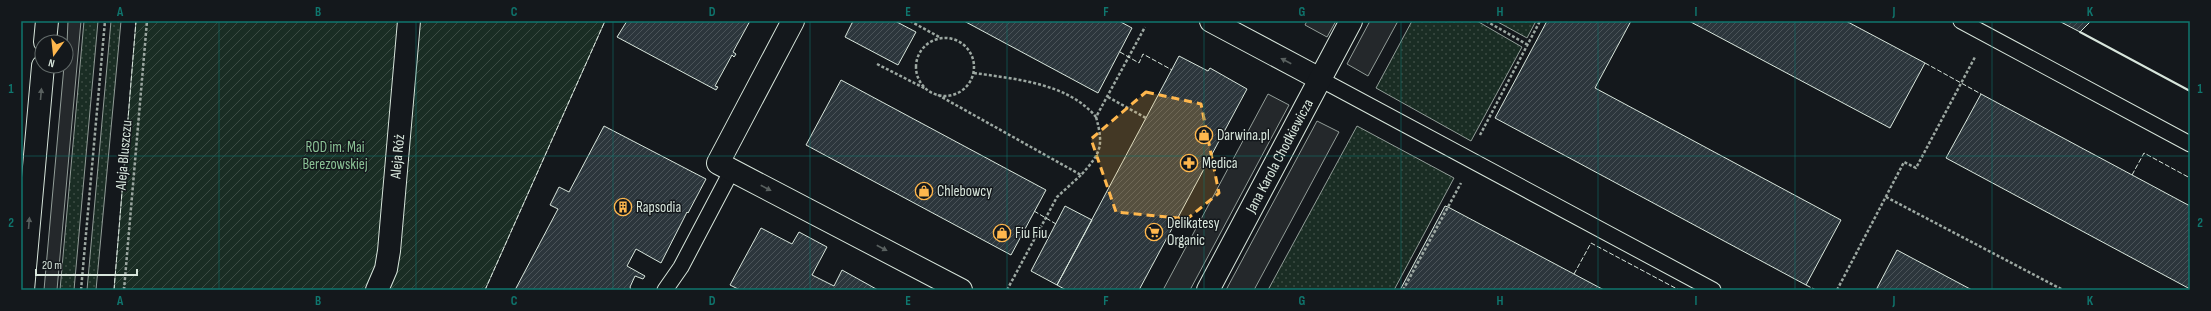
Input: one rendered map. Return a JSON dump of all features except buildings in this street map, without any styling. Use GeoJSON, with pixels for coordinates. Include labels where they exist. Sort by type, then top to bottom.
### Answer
{"type":"FeatureCollection","features":[{"type":"Feature","properties":{"kind":"street"},"geometry":{"type":"LineString","coordinates":[[46,34],[47,21]]}},
{"type":"Feature","properties":{"kind":"street","name":"Aleja Róż"},"geometry":{"type":"LineString","coordinates":[[377,290],[386,269],[389,251],[409,21]]}},
{"type":"Feature","properties":{"kind":"street"},"geometry":{"type":"LineString","coordinates":[[793,21],[718,163],[961,290]]}},
{"type":"Feature","properties":{"kind":"street"},"geometry":{"type":"LineString","coordinates":[[1211,21],[1320,79]]}},
{"type":"Feature","properties":{"kind":"street","name":"Jana Karola Chodkiewicza"},"geometry":{"type":"LineString","coordinates":[[1208,290],[1352,21]]}},
{"type":"Feature","properties":{"kind":"street"},"geometry":{"type":"LineString","coordinates":[[23,290],[42,74]]}},
{"type":"Feature","properties":{"kind":"lane"},"geometry":{"type":"LineString","coordinates":[[1961,21],[2190,144]]}},
{"type":"Feature","properties":{"kind":"lane"},"geometry":{"type":"LineString","coordinates":[[1320,79],[1713,290]]}},
{"type":"Feature","properties":{"kind":"lane"},"geometry":{"type":"LineString","coordinates":[[664,290],[681,267],[732,170]]}},
{"type":"Feature","properties":{"kind":"path"},"geometry":{"type":"LineString","coordinates":[[81,290],[105,21]]}},
{"type":"Feature","properties":{"kind":"path","name":"Aleja Bluszczu"},"geometry":{"type":"LineString","coordinates":[[124,290],[147,21]]}},
{"type":"Feature","properties":{"kind":"path"},"geometry":{"type":"LineString","coordinates":[[910,21],[942,38],[957,40],[964,44],[971,52],[974,63],[974,73],[969,84],[960,92],[950,95],[938,95]]}},
{"type":"Feature","properties":{"kind":"path"},"geometry":{"type":"LineString","coordinates":[[1486,21],[1528,45]]}},
{"type":"Feature","properties":{"kind":"path"},"geometry":{"type":"LineString","coordinates":[[1477,140],[1540,21]]}},
{"type":"Feature","properties":{"kind":"path"},"geometry":{"type":"LineString","coordinates":[[1096,117],[1146,27]]}},
{"type":"Feature","properties":{"kind":"path"},"geometry":{"type":"LineString","coordinates":[[928,90],[920,81],[916,70],[918,58],[924,47],[934,40],[942,38]]}},
{"type":"Feature","properties":{"kind":"path"},"geometry":{"type":"LineString","coordinates":[[1837,290],[1904,162],[1916,168],[1976,55]]}},
{"type":"Feature","properties":{"kind":"path"},"geometry":{"type":"LineString","coordinates":[[877,64],[938,95],[1081,175]]}},
{"type":"Feature","properties":{"kind":"path"},"geometry":{"type":"LineString","coordinates":[[974,73],[1032,82],[1065,94],[1089,108],[1096,117],[1102,138],[1099,152],[1081,175],[1057,197],[1006,290]]}},
{"type":"Feature","properties":{"kind":"path"},"geometry":{"type":"LineString","coordinates":[[1108,97],[1146,118]]}},
{"type":"Feature","properties":{"kind":"path"},"geometry":{"type":"LineString","coordinates":[[1403,290],[1463,178]]}},
{"type":"Feature","properties":{"kind":"path"},"geometry":{"type":"LineString","coordinates":[[1886,197],[2063,290]]}},
{"type":"Feature","properties":{"kind":"highlighted area"},"geometry":{"type":"Polygon","coordinates":[[[1146,92],[1201,104],[1219,193],[1187,219],[1116,212],[1091,139],[1146,92]]]}},
{"type":"Feature","properties":{"kind":"green space"},"geometry":{"type":"Polygon","coordinates":[[[84,21],[98,21],[74,290],[60,290],[84,21]]]}},
{"type":"Feature","properties":{"kind":"green space"},"geometry":{"type":"Polygon","coordinates":[[[111,21],[121,21],[96,290],[87,290],[111,21]]]}},
{"type":"Feature","properties":{"kind":"green space","name":"ROD im. Mai Berezowskiej"},"geometry":{"type":"Polygon","coordinates":[[[136,21],[605,21],[485,290],[114,290],[136,21]]]}},
{"type":"Feature","properties":{"kind":"green space"},"geometry":{"type":"Polygon","coordinates":[[[1412,21],[1477,21],[1522,47],[1471,141],[1376,88],[1412,21]]]}},
{"type":"Feature","properties":{"kind":"green space"},"geometry":{"type":"Polygon","coordinates":[[[1496,21],[1536,21],[1527,38],[1496,21]]]}},
{"type":"Feature","properties":{"kind":"green space"},"geometry":{"type":"Polygon","coordinates":[[[1357,126],[1454,178],[1394,290],[1268,290],[1357,126]]]}},
{"type":"Feature","properties":{"kind":"shaded area"},"geometry":{"type":"Polygon","coordinates":[[[68,21],[81,21],[57,290],[44,290],[63,74],[74,74],[74,34],[67,34],[68,21]]]}},
{"type":"Feature","properties":{"kind":"shaded area"},"geometry":{"type":"Polygon","coordinates":[[[1307,21],[1336,21],[1327,37],[1305,25],[1307,21]]]}},
{"type":"Feature","properties":{"kind":"shaded area"},"geometry":{"type":"Polygon","coordinates":[[[1370,21],[1398,21],[1368,76],[1347,64],[1370,21]]]}},
{"type":"Feature","properties":{"kind":"shaded area"},"geometry":{"type":"Polygon","coordinates":[[[1268,94],[1289,105],[1190,290],[1163,290],[1268,94]]]}},
{"type":"Feature","properties":{"kind":"shaded area"},"geometry":{"type":"Polygon","coordinates":[[[1317,121],[1339,132],[1254,290],[1226,290],[1317,121]]]}},
{"type":"Feature","properties":{"kind":"fence"},"geometry":{"type":"LineString","coordinates":[[114,290],[136,21]]}},
{"type":"Feature","properties":{"kind":"fence"},"geometry":{"type":"LineString","coordinates":[[485,290],[605,21]]}},
{"type":"Feature","properties":{"kind":"fence"},"geometry":{"type":"LineString","coordinates":[[1120,52],[1139,63],[1143,54],[1172,70]]}},
{"type":"Feature","properties":{"kind":"fence"},"geometry":{"type":"LineString","coordinates":[[1925,63],[1981,94]]}},
{"type":"Feature","properties":{"kind":"fence"},"geometry":{"type":"LineString","coordinates":[[2132,175],[2144,153],[2190,178]]}},
{"type":"Feature","properties":{"kind":"fence"},"geometry":{"type":"LineString","coordinates":[[1034,211],[1056,224]]}},
{"type":"Feature","properties":{"kind":"fence"},"geometry":{"type":"LineString","coordinates":[[1574,274],[1591,243],[1679,290]]}},
{"type":"Feature","properties":{"kind":"fence"},"geometry":{"type":"LineString","coordinates":[[1806,285],[1816,290]]}},
{"type":"Feature","properties":{"kind":"wall"},"geometry":{"type":"LineString","coordinates":[[2080,32],[2190,91]]}},
{"type":"Feature","properties":{"kind":"place","name":"Darwina.pl"},"geometry":{"type":"Point","coordinates":[1204,135]}},
{"type":"Feature","properties":{"kind":"place","name":"Medica"},"geometry":{"type":"Point","coordinates":[1189,163]}},
{"type":"Feature","properties":{"kind":"place","name":"Chlebowcy"},"geometry":{"type":"Point","coordinates":[924,191]}},
{"type":"Feature","properties":{"kind":"place","name":"Rapsodia"},"geometry":{"type":"Point","coordinates":[623,207]}},
{"type":"Feature","properties":{"kind":"place","name":"Delikatesy Organic"},"geometry":{"type":"Point","coordinates":[1154,232]}},
{"type":"Feature","properties":{"kind":"place","name":"Fiu Fiu"},"geometry":{"type":"Point","coordinates":[1002,233]}}]}
